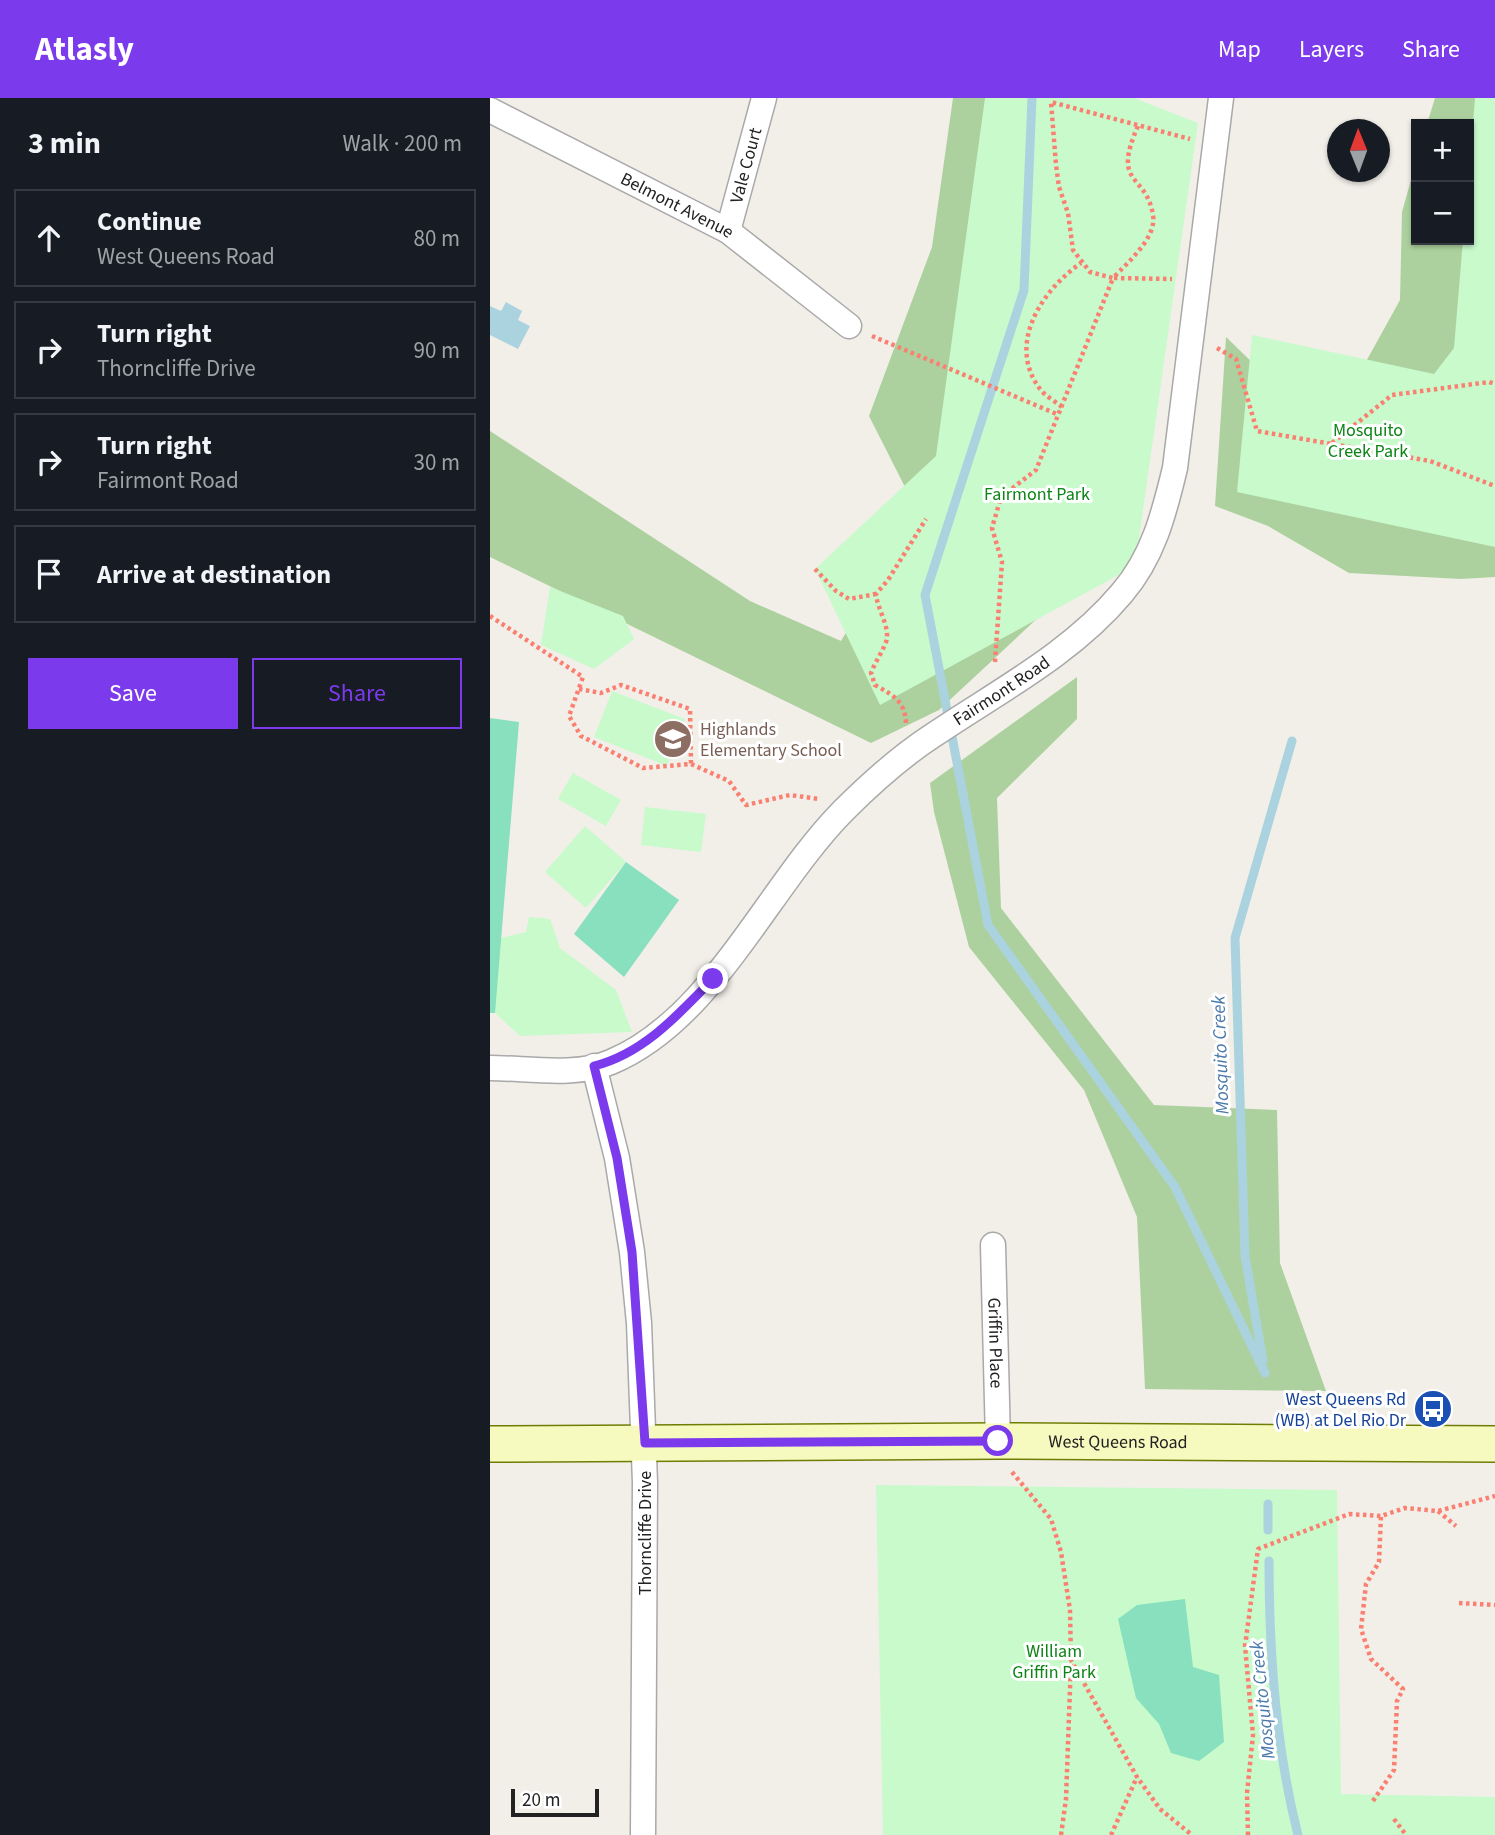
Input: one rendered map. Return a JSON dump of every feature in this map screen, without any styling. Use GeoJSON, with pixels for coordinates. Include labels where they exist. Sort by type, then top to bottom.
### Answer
{"type":"FeatureCollection","features":[{"type":"Feature","properties":{"kind":"main road","name":"West Queens Road"},"geometry":{"type":"LineString","coordinates":[[490,1444],[645,1443],[1004,1455],[1495,1444]]}},
{"type":"Feature","properties":{"kind":"street","name":"Vale Court"},"geometry":{"type":"LineString","coordinates":[[728,231],[764,98]]}},
{"type":"Feature","properties":{"kind":"street","name":"Fairmont Road"},"geometry":{"type":"LineString","coordinates":[[490,1068],[594,1066],[611,1062],[661,1031],[713,979],[804,854],[874,781],[931,736],[1005,691],[1097,621],[1144,563],[1162,523],[1175,468],[1221,98]]}},
{"type":"Feature","properties":{"kind":"street","name":"Belmont Avenue"},"geometry":{"type":"LineString","coordinates":[[490,110],[728,231],[849,326]]}},
{"type":"Feature","properties":{"kind":"street","name":"Thorncliffe Drive"},"geometry":{"type":"LineString","coordinates":[[594,1066],[617,1158],[632,1252],[645,1443],[643,1835]]}},
{"type":"Feature","properties":{"kind":"street","name":"Griffin Place"},"geometry":{"type":"LineString","coordinates":[[993,1245],[1004,1455]]}},
{"type":"Feature","properties":{"kind":"path"},"geometry":{"type":"LineString","coordinates":[[1194,140],[1051,102],[1059,187],[1069,213],[1073,250],[1081,263],[1090,272],[1114,278],[1200,280]]}},
{"type":"Feature","properties":{"kind":"path"},"geometry":{"type":"LineString","coordinates":[[1005,691],[995,670],[1002,562],[992,528],[1001,497],[1037,470],[1114,278],[1149,234],[1154,217],[1147,198],[1130,176],[1127,156],[1138,125]]}},
{"type":"Feature","properties":{"kind":"path"},"geometry":{"type":"LineString","coordinates":[[1062,407],[1040,389],[1024,350],[1034,315],[1062,276],[1081,263]]}},
{"type":"Feature","properties":{"kind":"path"},"geometry":{"type":"LineString","coordinates":[[849,326],[1059,415]]}},
{"type":"Feature","properties":{"kind":"path"},"geometry":{"type":"LineString","coordinates":[[1193,334],[1236,359],[1257,431],[1430,461],[1495,486]]}},
{"type":"Feature","properties":{"kind":"path"},"geometry":{"type":"LineString","coordinates":[[1331,444],[1392,395],[1489,382],[1495,384]]}},
{"type":"Feature","properties":{"kind":"path"},"geometry":{"type":"LineString","coordinates":[[815,569],[836,591],[849,599],[876,594],[888,580],[926,519]]}},
{"type":"Feature","properties":{"kind":"path"},"geometry":{"type":"LineString","coordinates":[[876,594],[877,608],[885,626],[887,641],[871,673],[875,685],[896,696],[905,710],[906,730]]}},
{"type":"Feature","properties":{"kind":"path"},"geometry":{"type":"LineString","coordinates":[[490,616],[583,677],[569,716],[581,736],[643,768],[691,764],[729,781],[746,806],[790,795],[824,799]]}},
{"type":"Feature","properties":{"kind":"path"},"geometry":{"type":"LineString","coordinates":[[579,689],[600,693],[621,685],[690,709],[691,764]]}},
{"type":"Feature","properties":{"kind":"path"},"geometry":{"type":"LineString","coordinates":[[1004,1455],[1051,1519],[1061,1552],[1070,1610],[1066,1799],[1061,1835]]}},
{"type":"Feature","properties":{"kind":"path"},"geometry":{"type":"LineString","coordinates":[[1248,1835],[1247,1793],[1253,1735],[1245,1646],[1258,1549],[1349,1514],[1381,1516],[1405,1508],[1438,1511],[1495,1496]]}},
{"type":"Feature","properties":{"kind":"path"},"geometry":{"type":"LineString","coordinates":[[1438,1511],[1456,1526]]}},
{"type":"Feature","properties":{"kind":"path"},"geometry":{"type":"LineString","coordinates":[[1373,1801],[1394,1770],[1397,1701],[1403,1689],[1371,1659],[1361,1629],[1366,1584],[1379,1562],[1381,1516]]}},
{"type":"Feature","properties":{"kind":"path"},"geometry":{"type":"LineString","coordinates":[[1459,1603],[1495,1605]]}},
{"type":"Feature","properties":{"kind":"path"},"geometry":{"type":"LineString","coordinates":[[1071,1660],[1137,1777],[1160,1809],[1192,1835]]}},
{"type":"Feature","properties":{"kind":"path"},"geometry":{"type":"LineString","coordinates":[[1111,1835],[1137,1777]]}},
{"type":"Feature","properties":{"kind":"path"},"geometry":{"type":"LineString","coordinates":[[1394,1819],[1406,1835]]}},
{"type":"Feature","properties":{"kind":"green space","name":"Fairmont Park"},"geometry":{"type":"Polygon","coordinates":[[[953,98],[1115,98],[1098,562],[939,710],[871,743],[490,557],[490,431],[750,601],[841,641],[900,542],[906,489],[869,416],[932,247],[953,98]]]}},
{"type":"Feature","properties":{"kind":"green space","name":"Fairmont Park"},"geometry":{"type":"Polygon","coordinates":[[[985,98],[1134,98],[1198,123],[1135,566],[880,705],[815,569],[936,456],[985,98]]]}},
{"type":"Feature","properties":{"kind":"green space","name":"Mosquito Creek Park"},"geometry":{"type":"Polygon","coordinates":[[[1435,98],[1495,98],[1495,577],[1461,579],[1349,573],[1268,526],[1215,506],[1226,337],[1326,434],[1400,300],[1402,212],[1411,180],[1411,245],[1474,245],[1474,119],[1429,119],[1435,98]]]}},
{"type":"Feature","properties":{"kind":"green space","name":"Mosquito Creek Park"},"geometry":{"type":"Polygon","coordinates":[[[1475,98],[1495,98],[1495,547],[1237,492],[1252,335],[1434,374],[1454,348],[1463,245],[1474,245],[1475,98]]]}},
{"type":"Feature","properties":{"kind":"green space"},"geometry":{"type":"Polygon","coordinates":[[[550,587],[623,616],[634,639],[594,669],[541,645],[550,587]]]}},
{"type":"Feature","properties":{"kind":"green space"},"geometry":{"type":"Polygon","coordinates":[[[1077,677],[1077,719],[997,798],[1001,908],[1154,1105],[1277,1110],[1280,1263],[1326,1391],[1145,1389],[1137,1217],[1084,1090],[969,947],[934,812],[930,783],[1077,677]]]}},
{"type":"Feature","properties":{"kind":"green space"},"geometry":{"type":"Polygon","coordinates":[[[612,691],[685,719],[667,766],[594,737],[612,691]]]}},
{"type":"Feature","properties":{"kind":"green space"},"geometry":{"type":"Polygon","coordinates":[[[490,718],[519,722],[495,1013],[490,1013],[490,718]]]}},
{"type":"Feature","properties":{"kind":"green space"},"geometry":{"type":"Polygon","coordinates":[[[573,773],[621,800],[606,826],[558,799],[573,773]]]}},
{"type":"Feature","properties":{"kind":"green space"},"geometry":{"type":"Polygon","coordinates":[[[645,807],[706,814],[701,852],[641,845],[645,807]]]}},
{"type":"Feature","properties":{"kind":"green space"},"geometry":{"type":"Polygon","coordinates":[[[585,826],[626,862],[586,908],[545,872],[585,826]]]}},
{"type":"Feature","properties":{"kind":"green space"},"geometry":{"type":"Polygon","coordinates":[[[626,862],[679,900],[624,977],[574,934],[626,862]]]}},
{"type":"Feature","properties":{"kind":"green space"},"geometry":{"type":"Polygon","coordinates":[[[529,917],[550,919],[560,948],[616,990],[632,1032],[520,1036],[495,1013],[490,1013],[497,939],[526,932],[529,917]]]}},
{"type":"Feature","properties":{"kind":"green space","name":"William Griffin Park"},"geometry":{"type":"Polygon","coordinates":[[[876,1485],[1337,1490],[1341,1794],[1495,1797],[1495,1835],[883,1835],[876,1485]]]}},
{"type":"Feature","properties":{"kind":"green space"},"geometry":{"type":"Polygon","coordinates":[[[1185,1599],[1193,1667],[1219,1675],[1224,1742],[1199,1761],[1171,1753],[1159,1724],[1136,1698],[1118,1619],[1137,1605],[1185,1599]]]}},
{"type":"Feature","properties":{"kind":"water"},"geometry":{"type":"Polygon","coordinates":[[[506,302],[522,311],[518,320],[530,326],[518,349],[490,335],[490,306],[501,311],[506,302]]]}},
{"type":"Feature","properties":{"kind":"waterway"},"geometry":{"type":"LineString","coordinates":[[1032,98],[1024,290],[925,595],[988,925],[1175,1187],[1265,1373]]}},
{"type":"Feature","properties":{"kind":"waterway","name":"Mosquito Creek"},"geometry":{"type":"LineString","coordinates":[[1263,1361],[1245,1256],[1235,938],[1292,741]]}},
{"type":"Feature","properties":{"kind":"waterway","name":"Mosquito Creek"},"geometry":{"type":"LineString","coordinates":[[1268,1504],[1268,1530]]}},
{"type":"Feature","properties":{"kind":"waterway","name":"Mosquito Creek"},"geometry":{"type":"LineString","coordinates":[[1269,1561],[1275,1699],[1284,1768],[1298,1835]]}},
{"type":"Feature","properties":{"kind":"place","name":"Highlands Elementary School"},"geometry":{"type":"Point","coordinates":[673,739]}},
{"type":"Feature","properties":{"kind":"place","name":"West Queens Rd (WB) at Del Rio Dr"},"geometry":{"type":"Point","coordinates":[1433,1409]}},
{"type":"Feature","properties":{"kind":"route"},"geometry":{"type":"LineString","coordinates":[[713,979],[661,1031],[611,1062],[594,1066],[617,1158],[632,1252],[639,1323],[645,1443],[998,1441]]}}]}
